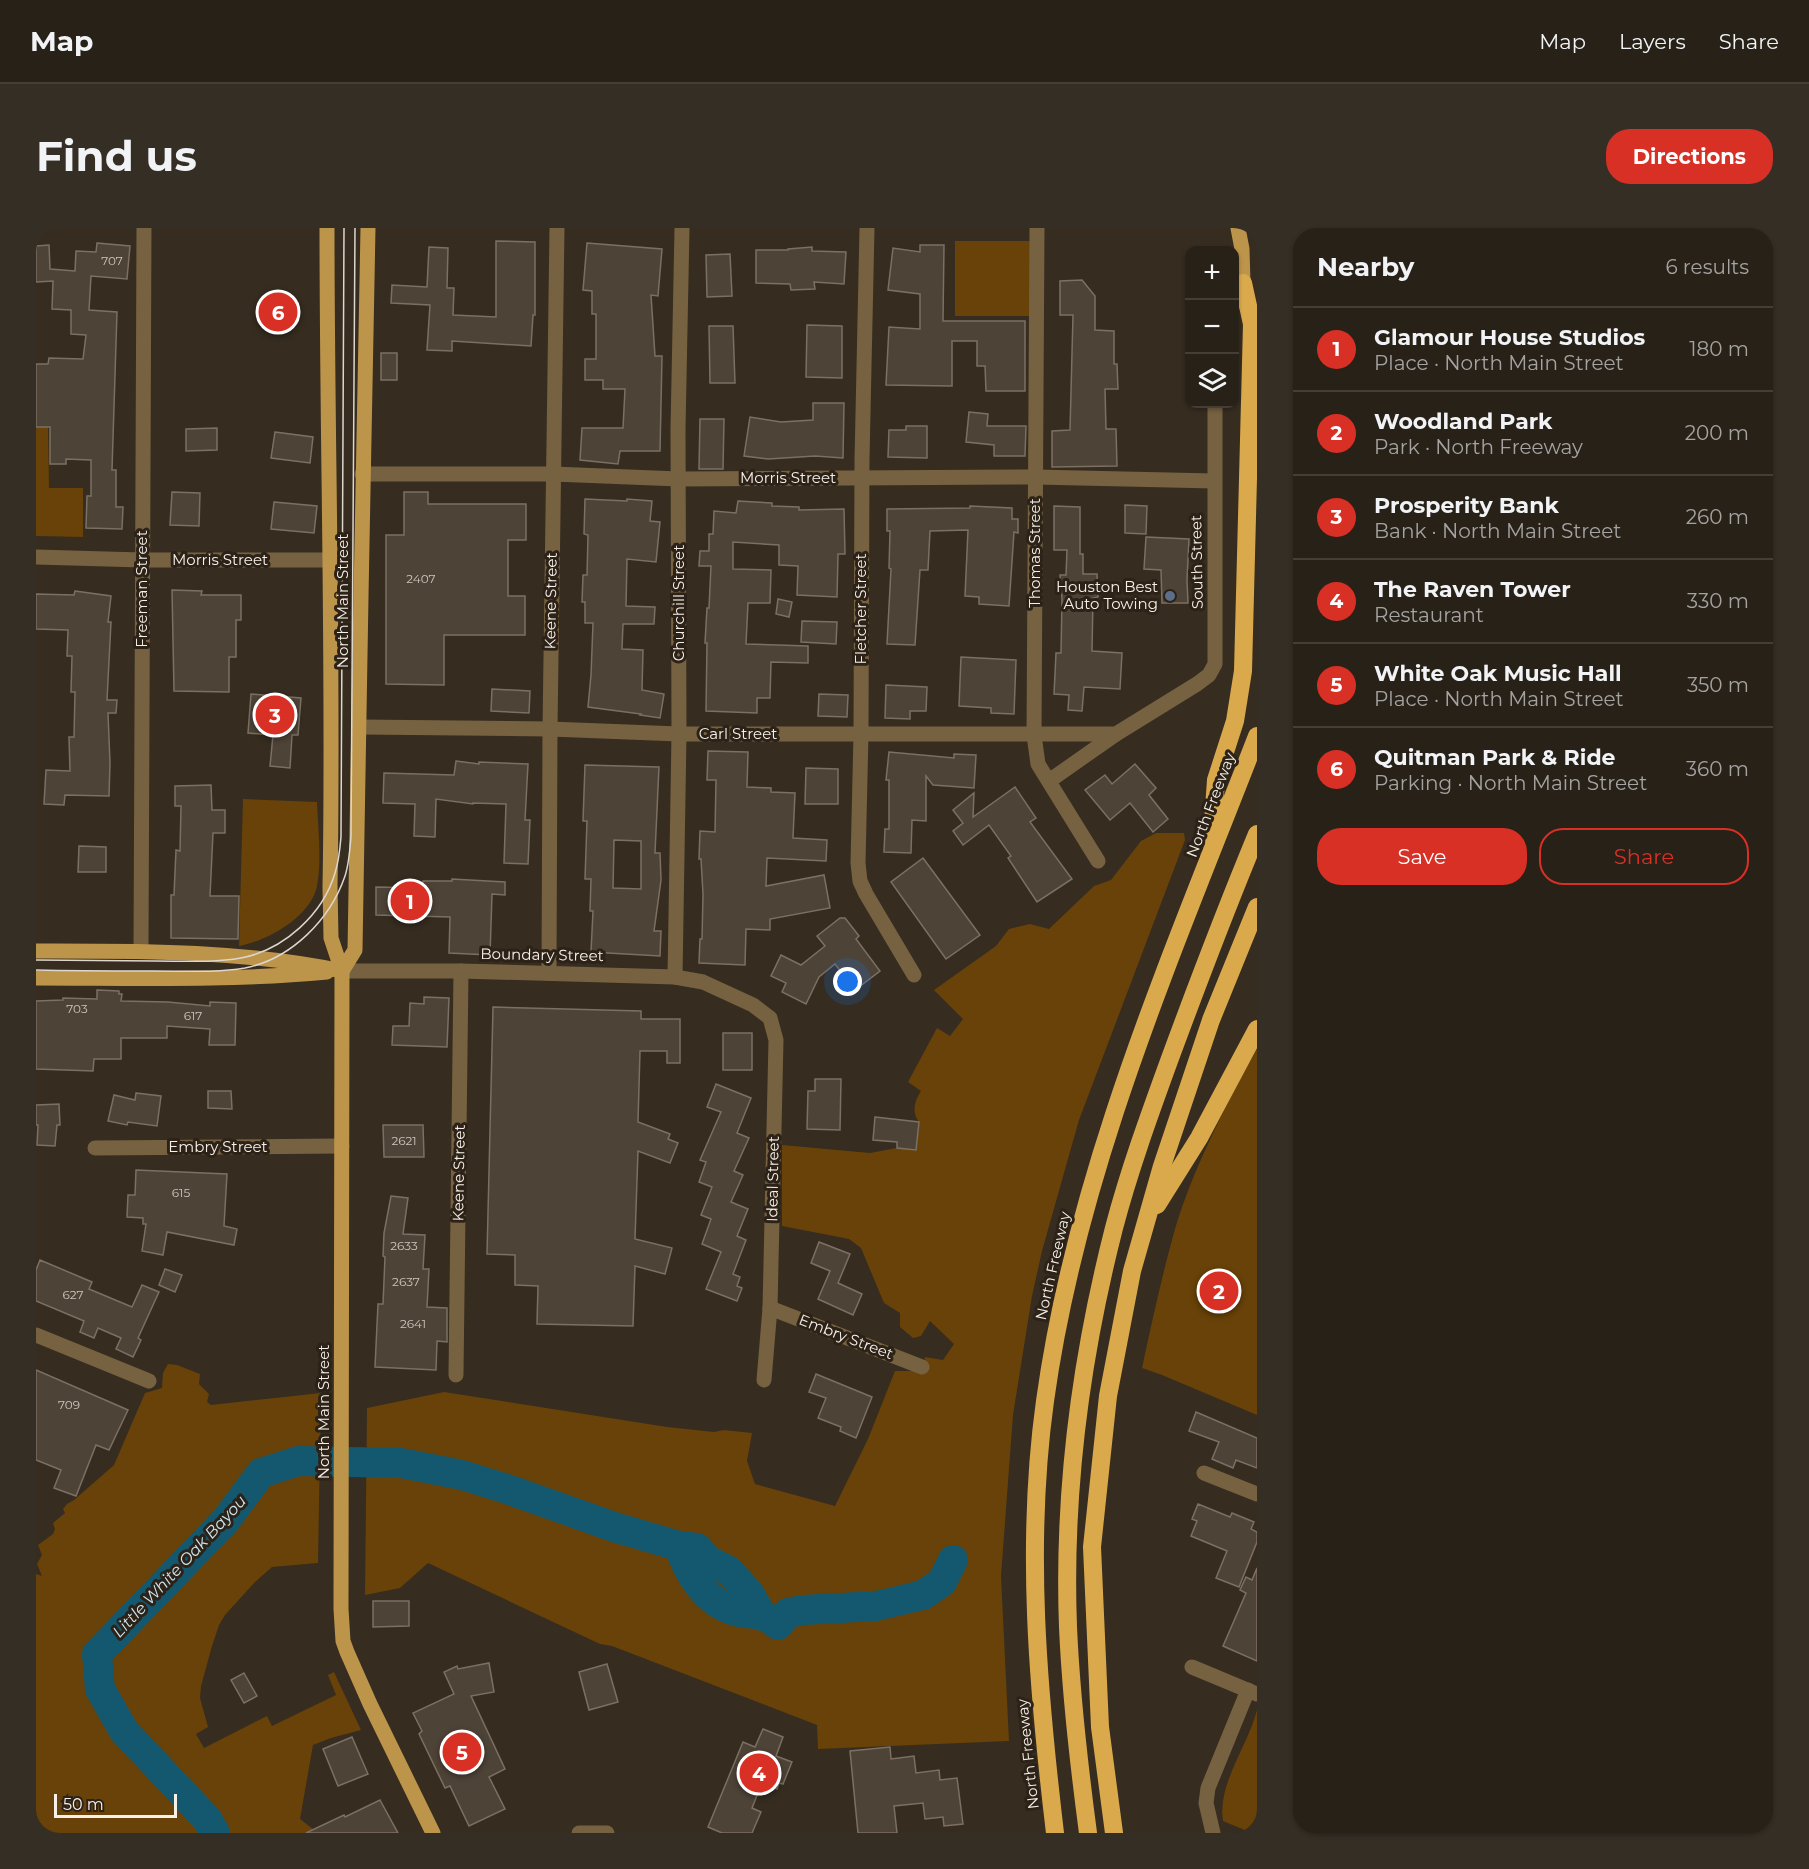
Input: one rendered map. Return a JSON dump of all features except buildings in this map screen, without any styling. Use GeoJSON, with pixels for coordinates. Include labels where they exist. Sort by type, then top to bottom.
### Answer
{"type":"FeatureCollection","features":[{"type":"Feature","properties":{"kind":"highway"},"geometry":{"type":"LineString","coordinates":[[1211,855],[1216,780],[1235,721],[1243,670],[1252,324],[1243,283]]}},
{"type":"Feature","properties":{"kind":"highway","name":"North Freeway"},"geometry":{"type":"LineString","coordinates":[[1055,1833],[1042,1710],[1034,1552],[1045,1403],[1063,1296],[1096,1167],[1134,1054],[1257,736]]}},
{"type":"Feature","properties":{"kind":"highway"},"geometry":{"type":"LineString","coordinates":[[1088,1833],[1072,1692],[1068,1626],[1068,1555],[1073,1462],[1092,1324],[1115,1225],[1142,1134],[1257,834]]}},
{"type":"Feature","properties":{"kind":"highway"},"geometry":{"type":"LineString","coordinates":[[1114,1833],[1100,1727],[1092,1546],[1108,1396],[1119,1333],[1145,1225],[1188,1085],[1211,1020],[1257,908]]}},
{"type":"Feature","properties":{"kind":"highway"},"geometry":{"type":"LineString","coordinates":[[1145,1225],[1198,1138],[1257,1029]]}},
{"type":"Feature","properties":{"kind":"main road","name":"North Main Street"},"geometry":{"type":"LineString","coordinates":[[327,228],[327,386],[331,560],[331,938],[342,971],[343,1641],[370,1704],[433,1833]]}},
{"type":"Feature","properties":{"kind":"main road","name":"North Main Street"},"geometry":{"type":"LineString","coordinates":[[342,971],[355,950],[368,228]]}},
{"type":"Feature","properties":{"kind":"main road"},"geometry":{"type":"LineString","coordinates":[[1238,228],[1242,249],[1243,283]]}},
{"type":"Feature","properties":{"kind":"main road","name":"Boundary Street"},"geometry":{"type":"LineString","coordinates":[[36,951],[195,952],[299,962],[342,971]]}},
{"type":"Feature","properties":{"kind":"main road","name":"Boundary Street"},"geometry":{"type":"LineString","coordinates":[[36,978],[297,975],[342,971]]}},
{"type":"Feature","properties":{"kind":"street","name":"Freeman Street"},"geometry":{"type":"LineString","coordinates":[[141,951],[144,228]]}},
{"type":"Feature","properties":{"kind":"street","name":"Keene Street"},"geometry":{"type":"LineString","coordinates":[[549,973],[557,228]]}},
{"type":"Feature","properties":{"kind":"street","name":"Churchill Street"},"geometry":{"type":"LineString","coordinates":[[675,977],[682,228]]}},
{"type":"Feature","properties":{"kind":"street","name":"Fletcher Street"},"geometry":{"type":"LineString","coordinates":[[867,228],[858,863],[860,881],[914,975]]}},
{"type":"Feature","properties":{"kind":"street","name":"Thomas Street"},"geometry":{"type":"LineString","coordinates":[[1037,228],[1034,735],[1038,764],[1098,861]]}},
{"type":"Feature","properties":{"kind":"street"},"geometry":{"type":"LineString","coordinates":[[1236,300],[1243,283]]}},
{"type":"Feature","properties":{"kind":"street","name":"South Street"},"geometry":{"type":"LineString","coordinates":[[1116,734],[1197,684],[1209,675],[1215,664],[1215,408]]}},
{"type":"Feature","properties":{"kind":"street","name":"Morris Street"},"geometry":{"type":"LineString","coordinates":[[362,474],[553,474],[679,479],[1035,477],[1214,481]]}},
{"type":"Feature","properties":{"kind":"street","name":"Morris Street"},"geometry":{"type":"LineString","coordinates":[[36,557],[142,560],[331,560]]}},
{"type":"Feature","properties":{"kind":"street","name":"Carl Street"},"geometry":{"type":"LineString","coordinates":[[360,727],[550,729],[679,734],[1116,734]]}},
{"type":"Feature","properties":{"kind":"street"},"geometry":{"type":"LineString","coordinates":[[1049,781],[1116,734]]}},
{"type":"Feature","properties":{"kind":"street","name":"Boundary Street"},"geometry":{"type":"LineString","coordinates":[[342,971],[462,971],[675,977],[702,982],[737,997]]}},
{"type":"Feature","properties":{"kind":"street","name":"Keene Street"},"geometry":{"type":"LineString","coordinates":[[456,1375],[462,971]]}},
{"type":"Feature","properties":{"kind":"street","name":"Ideal Street"},"geometry":{"type":"LineString","coordinates":[[737,997],[770,1018],[776,1033],[770,1308],[764,1380]]}},
{"type":"Feature","properties":{"kind":"street","name":"Embry Street"},"geometry":{"type":"LineString","coordinates":[[95,1148],[342,1146]]}},
{"type":"Feature","properties":{"kind":"street","name":"Embry Street"},"geometry":{"type":"LineString","coordinates":[[770,1308],[922,1367]]}},
{"type":"Feature","properties":{"kind":"street"},"geometry":{"type":"LineString","coordinates":[[36,1335],[148,1381]]}},
{"type":"Feature","properties":{"kind":"street"},"geometry":{"type":"LineString","coordinates":[[1204,1473],[1257,1494]]}},
{"type":"Feature","properties":{"kind":"street"},"geometry":{"type":"LineString","coordinates":[[1192,1667],[1252,1692],[1208,1788],[1206,1803],[1213,1833]]}},
{"type":"Feature","properties":{"kind":"street"},"geometry":{"type":"LineString","coordinates":[[579,1833],[607,1833]]}},
{"type":"Feature","properties":{"kind":"shaded area"},"geometry":{"type":"Polygon","coordinates":[[[955,241],[1030,241],[1031,316],[955,316],[955,241]]]}},
{"type":"Feature","properties":{"kind":"shaded area"},"geometry":{"type":"Polygon","coordinates":[[[36,427],[48,427],[49,488],[83,488],[83,537],[36,536],[36,427]]]}},
{"type":"Feature","properties":{"kind":"shaded area"},"geometry":{"type":"Polygon","coordinates":[[[243,799],[317,802],[319,866],[317,886],[313,897],[297,917],[262,939],[239,946],[243,799]]]}},
{"type":"Feature","properties":{"kind":"shaded area"},"geometry":{"type":"Polygon","coordinates":[[[1156,833],[1184,833],[1185,840],[1079,1120],[1042,1251],[1032,1296],[1013,1415],[1001,1576],[1009,1741],[818,1749],[817,1725],[612,1646],[600,1644],[428,1563],[400,1588],[365,1595],[367,1408],[444,1392],[667,1427],[752,1433],[747,1461],[755,1484],[835,1506],[868,1439],[895,1371],[923,1371],[925,1357],[943,1360],[954,1344],[930,1321],[921,1336],[913,1338],[900,1327],[900,1313],[884,1303],[861,1248],[849,1239],[782,1226],[782,1145],[870,1153],[897,1148],[916,1150],[919,1122],[915,1114],[915,1106],[921,1091],[908,1082],[937,1028],[950,1036],[963,1019],[934,990],[996,946],[1009,929],[1030,924],[1049,929],[1094,886],[1111,880],[1141,841],[1156,833]]]}},
{"type":"Feature","properties":{"kind":"shaded area"},"geometry":{"type":"Polygon","coordinates":[[[1257,1049],[1257,1415],[1142,1368],[1182,1206],[1211,1137],[1257,1049]]]}},
{"type":"Feature","properties":{"kind":"shaded area"},"geometry":{"type":"Polygon","coordinates":[[[168,1364],[200,1374],[199,1384],[209,1394],[207,1402],[211,1405],[321,1393],[318,1563],[272,1567],[225,1615],[219,1625],[201,1686],[200,1698],[208,1727],[196,1734],[204,1748],[267,1716],[272,1726],[336,1695],[328,1675],[334,1672],[361,1730],[313,1745],[300,1819],[318,1833],[36,1833],[36,1574],[42,1576],[37,1564],[42,1555],[38,1545],[53,1534],[55,1529],[53,1523],[65,1513],[63,1509],[67,1504],[114,1465],[145,1393],[162,1388],[163,1373],[168,1364]]]}},
{"type":"Feature","properties":{"kind":"shaded area"},"geometry":{"type":"Polygon","coordinates":[[[1257,1710],[1257,1833],[1252,1833],[1223,1821],[1222,1807],[1229,1779],[1257,1710]]]}},
{"type":"Feature","properties":{"kind":"waterway","name":"Little White Oak Bayou"},"geometry":{"type":"LineString","coordinates":[[215,1833],[207,1819],[124,1731],[100,1689],[97,1654],[226,1520],[261,1473],[298,1461],[401,1463],[462,1475],[614,1527],[679,1546],[687,1566],[706,1594],[724,1607],[762,1615],[778,1625],[788,1613],[803,1610],[876,1606],[923,1595],[942,1582],[953,1560]]}},
{"type":"Feature","properties":{"kind":"waterway","name":"Little White Oak Bayou"},"geometry":{"type":"LineString","coordinates":[[679,1546],[697,1548],[709,1561],[729,1571],[749,1593],[761,1614]]}},
{"type":"Feature","properties":{"kind":"tram line"},"geometry":{"type":"LineString","coordinates":[[36,960],[220,961],[241,958],[272,947],[300,928],[311,916],[329,888],[335,873],[341,837],[344,228]]}},
{"type":"Feature","properties":{"kind":"tram line"},"geometry":{"type":"LineString","coordinates":[[36,970],[223,971],[262,963],[293,947],[307,935],[330,908],[345,876],[351,836],[355,228]]}},
{"type":"Feature","properties":{"kind":"place","name":"Quitman Park & Ride"},"geometry":{"type":"Point","coordinates":[278,312]}},
{"type":"Feature","properties":{"kind":"place","name":"Houston Best Auto Towing"},"geometry":{"type":"Point","coordinates":[1170,596]}},
{"type":"Feature","properties":{"kind":"place","name":"Prosperity Bank"},"geometry":{"type":"Point","coordinates":[275,715]}},
{"type":"Feature","properties":{"kind":"place","name":"Glamour House Studios"},"geometry":{"type":"Point","coordinates":[410,901]}},
{"type":"Feature","properties":{"kind":"place","name":"Woodland Park"},"geometry":{"type":"Point","coordinates":[1219,1291]}},
{"type":"Feature","properties":{"kind":"place","name":"White Oak Music Hall"},"geometry":{"type":"Point","coordinates":[462,1752]}},
{"type":"Feature","properties":{"kind":"place","name":"The Raven Tower"},"geometry":{"type":"Point","coordinates":[759,1773]}}]}
